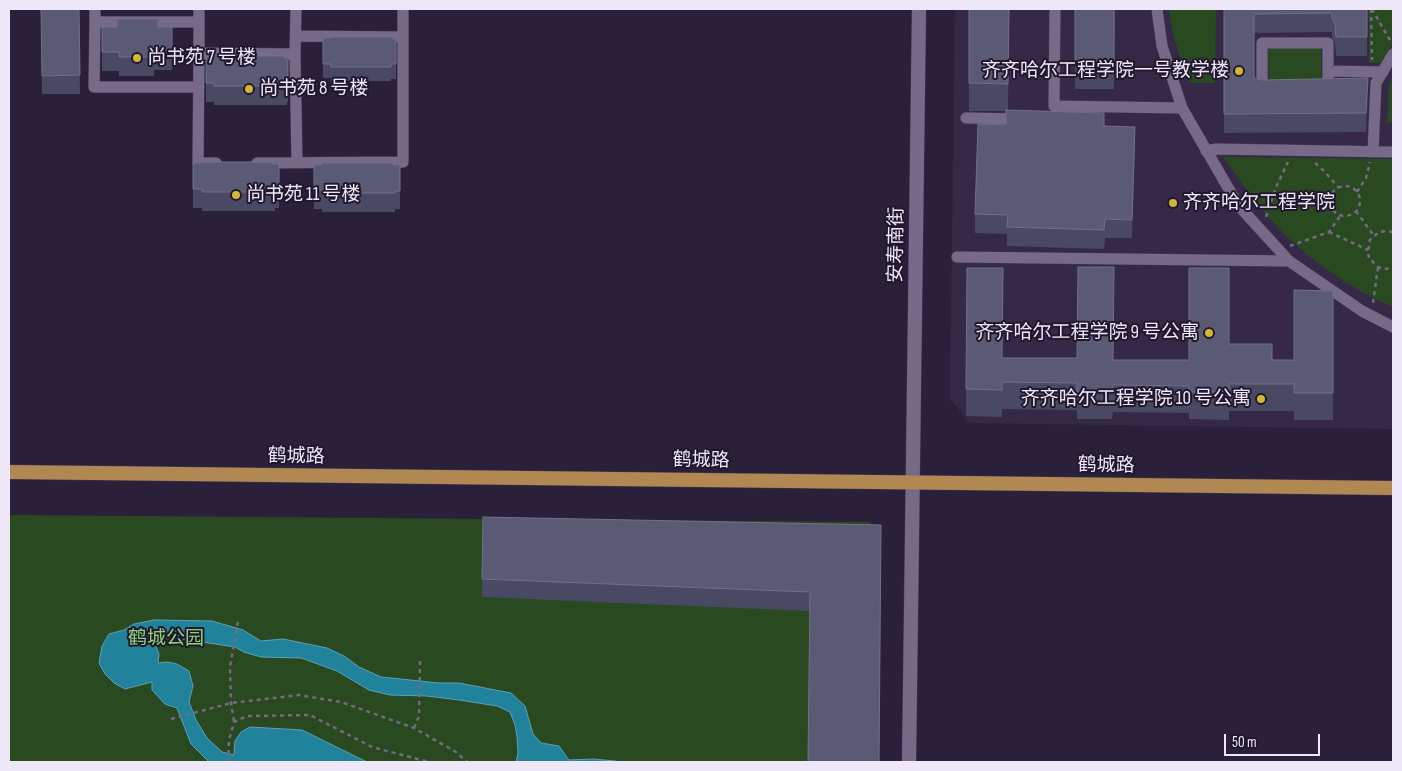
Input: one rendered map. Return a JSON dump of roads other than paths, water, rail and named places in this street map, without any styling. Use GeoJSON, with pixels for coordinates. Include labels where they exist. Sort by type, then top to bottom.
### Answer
{"type":"FeatureCollection","features":[{"type":"Feature","properties":{"kind":"main road","name":"鹤城路"},"geometry":{"type":"LineString","coordinates":[[9,472],[1393,488]]}},
{"type":"Feature","properties":{"kind":"street"},"geometry":{"type":"LineString","coordinates":[[95,9],[94,87],[198,87]]}},
{"type":"Feature","properties":{"kind":"street"},"geometry":{"type":"LineString","coordinates":[[199,9],[198,163],[228,163]]}},
{"type":"Feature","properties":{"kind":"street"},"geometry":{"type":"LineString","coordinates":[[296,9],[296,162]]}},
{"type":"Feature","properties":{"kind":"street"},"geometry":{"type":"LineString","coordinates":[[247,163],[404,162],[403,9]]}},
{"type":"Feature","properties":{"kind":"street","name":"安寿南街"},"geometry":{"type":"LineString","coordinates":[[909,762],[919,9]]}},
{"type":"Feature","properties":{"kind":"street"},"geometry":{"type":"LineString","coordinates":[[1054,119],[1055,9]]}},
{"type":"Feature","properties":{"kind":"street"},"geometry":{"type":"LineString","coordinates":[[1157,9],[1162,46],[1182,108],[1238,205],[1289,261],[1362,311],[1393,327]]}},
{"type":"Feature","properties":{"kind":"street"},"geometry":{"type":"LineString","coordinates":[[95,22],[199,22]]}},
{"type":"Feature","properties":{"kind":"street"},"geometry":{"type":"LineString","coordinates":[[296,36],[403,37]]}},
{"type":"Feature","properties":{"kind":"street"},"geometry":{"type":"LineString","coordinates":[[1262,43],[1328,43],[1328,71],[1328,90],[1262,91],[1262,43]]}},
{"type":"Feature","properties":{"kind":"street"},"geometry":{"type":"LineString","coordinates":[[199,53],[295,54]]}},
{"type":"Feature","properties":{"kind":"street"},"geometry":{"type":"LineString","coordinates":[[1373,152],[1377,72],[1393,54]]}},
{"type":"Feature","properties":{"kind":"street"},"geometry":{"type":"LineString","coordinates":[[1328,71],[1377,72]]}},
{"type":"Feature","properties":{"kind":"street"},"geometry":{"type":"LineString","coordinates":[[1054,106],[1182,108]]}},
{"type":"Feature","properties":{"kind":"street"},"geometry":{"type":"LineString","coordinates":[[966,118],[1034,119]]}},
{"type":"Feature","properties":{"kind":"street"},"geometry":{"type":"LineString","coordinates":[[1206,151],[1216,149],[1393,152]]}},
{"type":"Feature","properties":{"kind":"street"},"geometry":{"type":"LineString","coordinates":[[957,257],[1289,261]]}},
{"type":"Feature","properties":{"kind":"water"},"geometry":{"type":"Polygon","coordinates":[[[154,620],[212,621],[243,630],[261,641],[283,639],[327,648],[344,656],[359,667],[381,677],[439,683],[459,683],[511,693],[525,706],[533,734],[541,743],[559,746],[569,760],[593,759],[619,762],[516,762],[518,753],[515,725],[510,712],[497,706],[427,696],[390,695],[369,690],[337,671],[301,658],[261,657],[235,647],[156,635],[155,644],[159,654],[158,663],[168,662],[177,664],[189,671],[193,686],[189,702],[196,720],[207,738],[222,752],[234,755],[235,741],[241,732],[250,727],[302,730],[367,762],[209,762],[191,744],[177,708],[165,704],[152,690],[152,682],[125,689],[114,683],[105,674],[99,663],[102,646],[109,634],[124,630],[134,624],[154,620]]]}},
{"type":"Feature","properties":{"kind":"place","name":"尚书苑 7 号楼"},"geometry":{"type":"Point","coordinates":[137,58]}},
{"type":"Feature","properties":{"kind":"place","name":"齐齐哈尔工程学院一号教学楼"},"geometry":{"type":"Point","coordinates":[1239,71]}},
{"type":"Feature","properties":{"kind":"place","name":"尚书苑 8 号楼"},"geometry":{"type":"Point","coordinates":[249,89]}},
{"type":"Feature","properties":{"kind":"place","name":"尚书苑 11 号楼"},"geometry":{"type":"Point","coordinates":[236,195]}},
{"type":"Feature","properties":{"kind":"place","name":"齐齐哈尔工程学院"},"geometry":{"type":"Point","coordinates":[1173,203]}},
{"type":"Feature","properties":{"kind":"place","name":"齐齐哈尔工程学院 9 号公寓"},"geometry":{"type":"Point","coordinates":[1209,333]}},
{"type":"Feature","properties":{"kind":"place","name":"齐齐哈尔工程学院 10 号公寓"},"geometry":{"type":"Point","coordinates":[1261,399]}},
{"type":"Feature","properties":{"kind":"park label","name":"鹤城公园"},"geometry":{"type":"Point","coordinates":[166,639]}}]}
